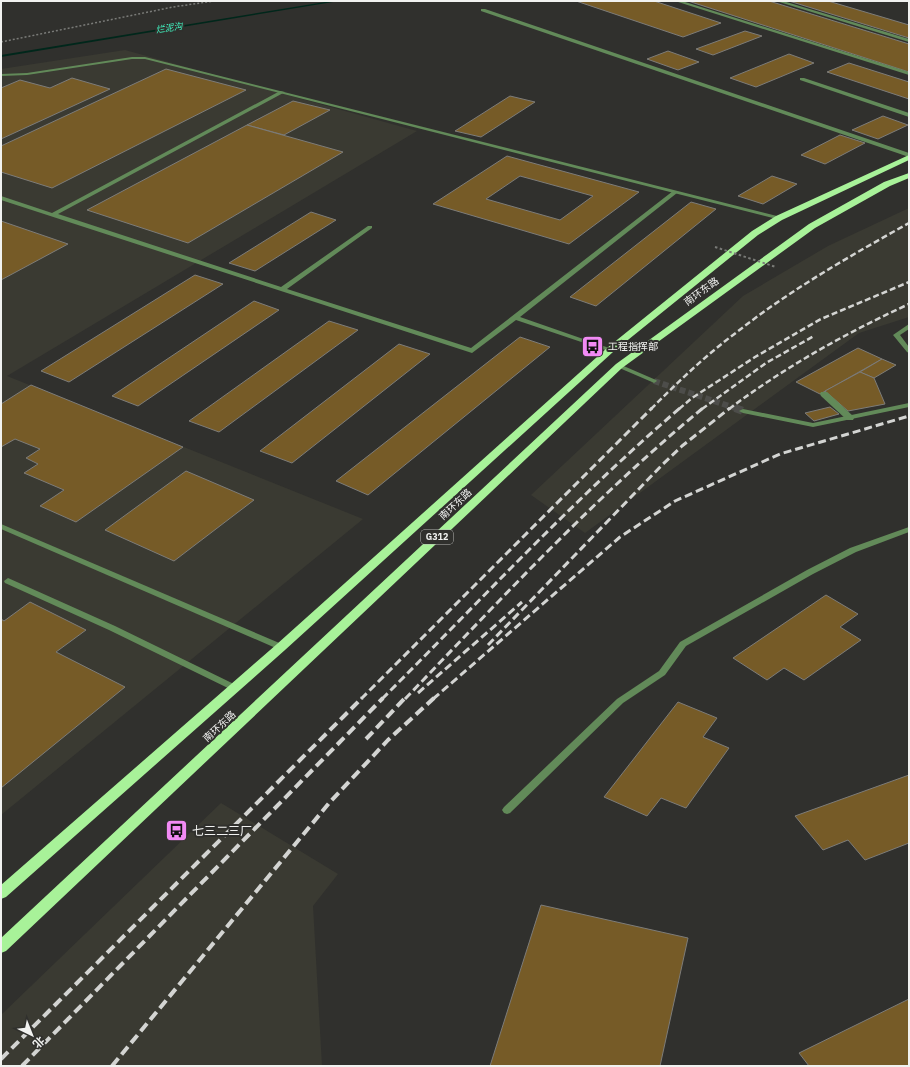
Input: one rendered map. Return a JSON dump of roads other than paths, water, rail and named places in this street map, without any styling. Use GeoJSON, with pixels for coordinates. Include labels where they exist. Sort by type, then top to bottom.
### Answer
{"type":"FeatureCollection","features":[{"type":"Feature","properties":{"kind":"highway","name":"南环东路"},"geometry":{"type":"LineString","coordinates":[[1,893],[281,647],[610,350],[755,233],[779,218],[909,156]]}},
{"type":"Feature","properties":{"kind":"highway","name":"南环东路"},"geometry":{"type":"LineString","coordinates":[[1,946],[619,366],[812,226],[888,184],[909,175]]}},
{"type":"Feature","properties":{"kind":"street"},"geometry":{"type":"LineString","coordinates":[[677,1],[909,74]]}},
{"type":"Feature","properties":{"kind":"street"},"geometry":{"type":"LineString","coordinates":[[778,1],[909,41]]}},
{"type":"Feature","properties":{"kind":"street"},"geometry":{"type":"LineString","coordinates":[[483,10],[909,156]]}},
{"type":"Feature","properties":{"kind":"street"},"geometry":{"type":"LineString","coordinates":[[1,75],[27,74],[139,57],[151,59],[779,218]]}},
{"type":"Feature","properties":{"kind":"street"},"geometry":{"type":"LineString","coordinates":[[802,78],[909,115]]}},
{"type":"Feature","properties":{"kind":"street"},"geometry":{"type":"LineString","coordinates":[[54,214],[282,92]]}},
{"type":"Feature","properties":{"kind":"street"},"geometry":{"type":"LineString","coordinates":[[1,198],[472,351],[675,192]]}},
{"type":"Feature","properties":{"kind":"street"},"geometry":{"type":"LineString","coordinates":[[282,289],[370,226]]}},
{"type":"Feature","properties":{"kind":"street"},"geometry":{"type":"LineString","coordinates":[[515,317],[610,350]]}},
{"type":"Feature","properties":{"kind":"street"},"geometry":{"type":"LineString","coordinates":[[909,326],[896,335],[909,351]]}},
{"type":"Feature","properties":{"kind":"street"},"geometry":{"type":"LineString","coordinates":[[619,366],[654,381]]}},
{"type":"Feature","properties":{"kind":"street"},"geometry":{"type":"LineString","coordinates":[[824,394],[850,418]]}},
{"type":"Feature","properties":{"kind":"street"},"geometry":{"type":"LineString","coordinates":[[743,411],[813,425],[909,405]]}},
{"type":"Feature","properties":{"kind":"street"},"geometry":{"type":"LineString","coordinates":[[1,526],[281,647]]}},
{"type":"Feature","properties":{"kind":"street"},"geometry":{"type":"LineString","coordinates":[[507,810],[620,701],[662,673],[683,644],[810,572],[853,550],[909,529]]}},
{"type":"Feature","properties":{"kind":"street"},"geometry":{"type":"LineString","coordinates":[[8,581],[112,628],[235,688]]}},
{"type":"Feature","properties":{"kind":"waterway","name":"烂泥沟"},"geometry":{"type":"LineString","coordinates":[[1,56],[337,1]]}},
{"type":"Feature","properties":{"kind":"tunnel"},"geometry":{"type":"LineString","coordinates":[[654,381],[735,408]]}},
{"type":"Feature","properties":{"kind":"tunnel"},"geometry":{"type":"LineString","coordinates":[[735,408],[743,411]]}},
{"type":"Feature","properties":{"kind":"railway"},"geometry":{"type":"LineString","coordinates":[[651,409],[703,359],[757,317],[821,274],[909,223]]}},
{"type":"Feature","properties":{"kind":"railway"},"geometry":{"type":"LineString","coordinates":[[679,409],[692,398],[755,357],[821,319],[909,282]]}},
{"type":"Feature","properties":{"kind":"railway"},"geometry":{"type":"LineString","coordinates":[[729,409],[772,379],[816,352],[909,304]]}},
{"type":"Feature","properties":{"kind":"railway"},"geometry":{"type":"LineString","coordinates":[[702,409],[766,363],[814,336]]}},
{"type":"Feature","properties":{"kind":"railway"},"geometry":{"type":"LineString","coordinates":[[382,699],[528,550],[641,442],[680,408]]}},
{"type":"Feature","properties":{"kind":"railway"},"geometry":{"type":"LineString","coordinates":[[405,699],[550,549],[624,477],[703,408]]}},
{"type":"Feature","properties":{"kind":"railway"},"geometry":{"type":"LineString","coordinates":[[488,645],[662,465],[682,446],[730,408]]}},
{"type":"Feature","properties":{"kind":"railway"},"geometry":{"type":"LineString","coordinates":[[1,1059],[651,409]]}},
{"type":"Feature","properties":{"kind":"railway"},"geometry":{"type":"LineString","coordinates":[[433,699],[620,537],[675,501],[780,454],[909,416]]}},
{"type":"Feature","properties":{"kind":"railway"},"geometry":{"type":"LineString","coordinates":[[418,693],[522,602]]}},
{"type":"Feature","properties":{"kind":"railway"},"geometry":{"type":"LineString","coordinates":[[22,1066],[383,698]]}},
{"type":"Feature","properties":{"kind":"railway"},"geometry":{"type":"LineString","coordinates":[[366,739],[405,698]]}},
{"type":"Feature","properties":{"kind":"railway"},"geometry":{"type":"LineString","coordinates":[[112,1066],[330,802],[388,740],[434,698]]}},
{"type":"Feature","properties":{"kind":"place","name":"工程指挥部"},"geometry":{"type":"Point","coordinates":[593,346]}},
{"type":"Feature","properties":{"kind":"place","name":"七三二三厂"},"geometry":{"type":"Point","coordinates":[177,831]}}]}
